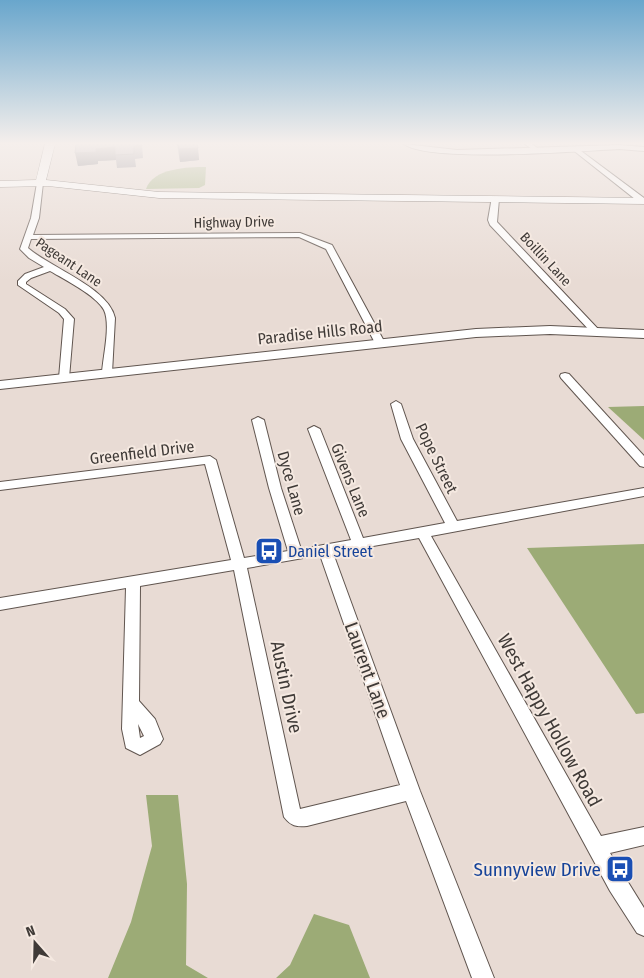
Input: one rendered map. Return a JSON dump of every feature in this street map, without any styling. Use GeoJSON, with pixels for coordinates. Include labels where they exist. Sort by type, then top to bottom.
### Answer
{"type":"FeatureCollection","features":[{"type":"Feature","properties":{"kind":"main road"},"geometry":{"type":"LineString","coordinates":[[101,190],[159,196],[644,201]]}},
{"type":"Feature","properties":{"kind":"street","name":"Pageant Lane"},"geometry":{"type":"LineString","coordinates":[[39,190],[35,218],[24,244],[25,250],[97,297],[107,307],[110,319],[107,373]]}},
{"type":"Feature","properties":{"kind":"street"},"geometry":{"type":"LineString","coordinates":[[629,190],[644,201]]}},
{"type":"Feature","properties":{"kind":"street","name":"Boillin Lane"},"geometry":{"type":"LineString","coordinates":[[495,199],[492,220],[494,223],[596,332]]}},
{"type":"Feature","properties":{"kind":"street","name":"Highway Drive"},"geometry":{"type":"LineString","coordinates":[[28,237],[300,235],[329,246],[380,343]]}},
{"type":"Feature","properties":{"kind":"street"},"geometry":{"type":"LineString","coordinates":[[50,268],[28,276],[22,281],[22,285],[62,311],[69,319],[64,378]]}},
{"type":"Feature","properties":{"kind":"street","name":"Paradise Hills Road"},"geometry":{"type":"LineString","coordinates":[[0,385],[516,330],[644,334]]}},
{"type":"Feature","properties":{"kind":"street"},"geometry":{"type":"LineString","coordinates":[[565,376],[644,463]]}},
{"type":"Feature","properties":{"kind":"street","name":"Pope Street"},"geometry":{"type":"LineString","coordinates":[[396,404],[407,439],[453,526]]}},
{"type":"Feature","properties":{"kind":"street","name":"Dyce Lane"},"geometry":{"type":"LineString","coordinates":[[258,420],[275,488],[296,554]]}},
{"type":"Feature","properties":{"kind":"street","name":"Givens Lane"},"geometry":{"type":"LineString","coordinates":[[314,429],[359,544]]}},
{"type":"Feature","properties":{"kind":"street","name":"Greenfield Drive"},"geometry":{"type":"LineString","coordinates":[[0,486],[210,460],[239,563]]}},
{"type":"Feature","properties":{"kind":"street"},"geometry":{"type":"LineString","coordinates":[[0,604],[423,533],[644,492]]}},
{"type":"Feature","properties":{"kind":"street","name":"West Happy Hollow Road"},"geometry":{"type":"LineString","coordinates":[[423,533],[596,847],[644,926]]}},
{"type":"Feature","properties":{"kind":"street","name":"Laurent Lane"},"geometry":{"type":"LineString","coordinates":[[325,549],[412,791],[483,978]]}},
{"type":"Feature","properties":{"kind":"street","name":"Austin Drive"},"geometry":{"type":"LineString","coordinates":[[239,563],[283,765],[290,811],[296,818],[412,791]]}},
{"type":"Feature","properties":{"kind":"street"},"geometry":{"type":"LineString","coordinates":[[131,704],[133,581]]}},
{"type":"Feature","properties":{"kind":"street"},"geometry":{"type":"LineString","coordinates":[[596,847],[644,836]]}},
{"type":"Feature","properties":{"kind":"green space"},"geometry":{"type":"Polygon","coordinates":[[[644,406],[644,440],[608,407],[644,406]]]}},
{"type":"Feature","properties":{"kind":"green space"},"geometry":{"type":"Polygon","coordinates":[[[644,544],[644,713],[636,714],[527,548],[644,544]]]}},
{"type":"Feature","properties":{"kind":"green space"},"geometry":{"type":"Polygon","coordinates":[[[146,795],[178,795],[187,884],[186,965],[208,978],[108,978],[131,922],[152,846],[146,795]]]}},
{"type":"Feature","properties":{"kind":"green space"},"geometry":{"type":"Polygon","coordinates":[[[314,914],[349,925],[370,978],[276,978],[290,965],[314,914]]]}},
{"type":"Feature","properties":{"kind":"place","name":"Daniel Street"},"geometry":{"type":"Point","coordinates":[269,551]}},
{"type":"Feature","properties":{"kind":"place","name":"Sunnyview Drive"},"geometry":{"type":"Point","coordinates":[620,869]}}]}
